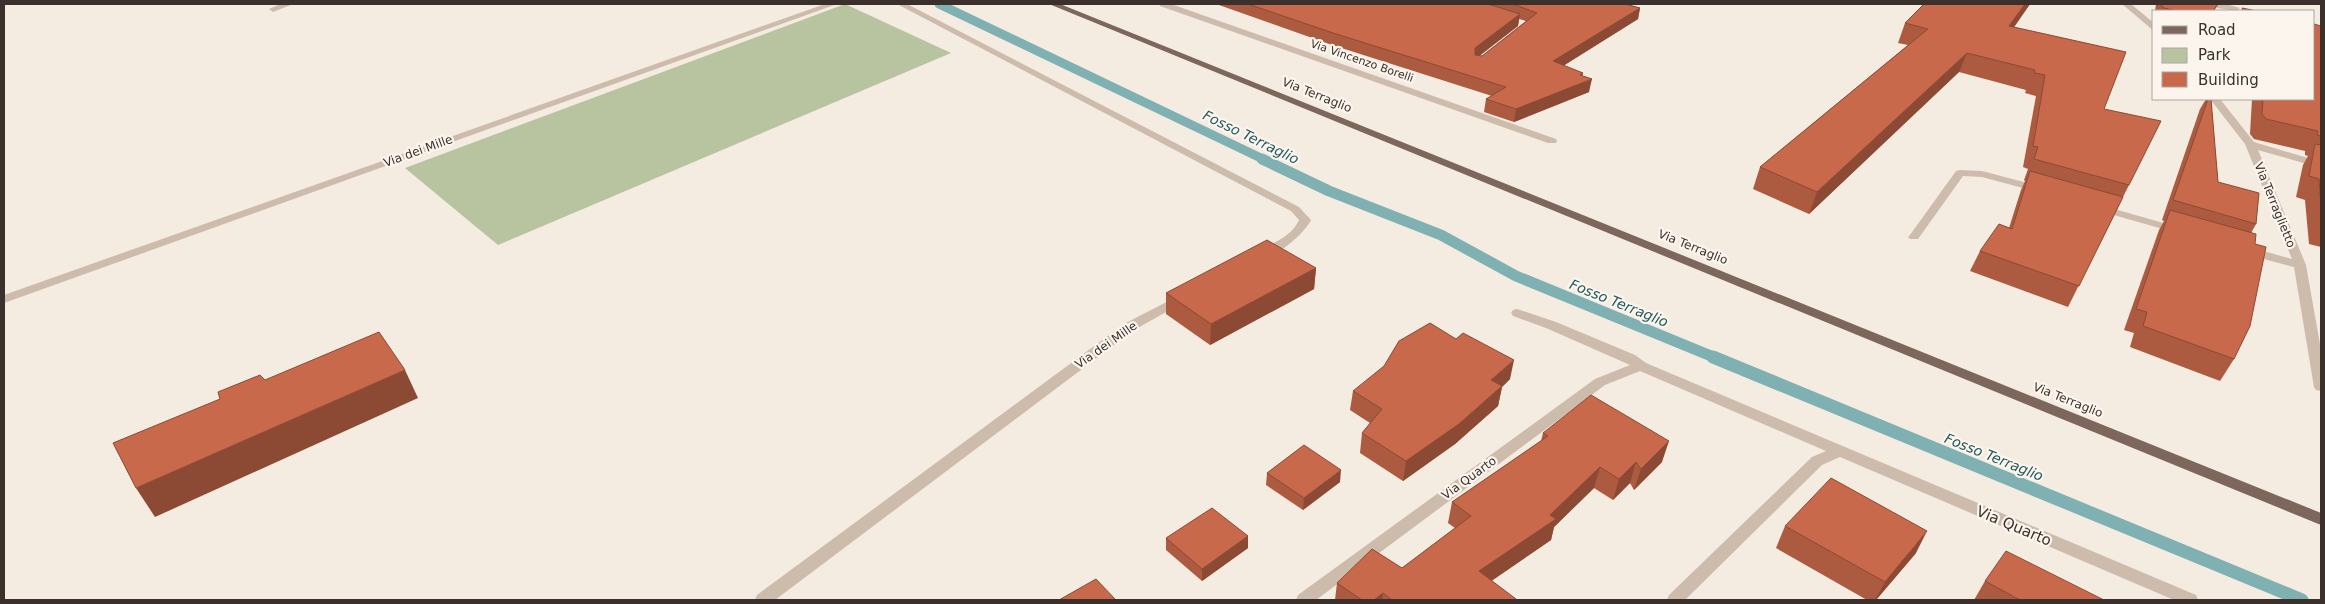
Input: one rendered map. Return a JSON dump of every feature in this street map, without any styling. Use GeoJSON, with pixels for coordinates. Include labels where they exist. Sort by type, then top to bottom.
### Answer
{"type":"FeatureCollection","features":[{"type":"Feature","properties":{"kind":"main road","name":"Via Terraglio"},"geometry":{"type":"LineString","coordinates":[[1053,4],[2321,519]]}},
{"type":"Feature","properties":{"kind":"street"},"geometry":{"type":"LineString","coordinates":[[273,9],[289,4]]}},
{"type":"Feature","properties":{"kind":"street","name":"Via dei Mille"},"geometry":{"type":"LineString","coordinates":[[4,299],[833,4]]}},
{"type":"Feature","properties":{"kind":"street"},"geometry":{"type":"LineString","coordinates":[[900,4],[1295,208],[1306,220],[1304,225],[1293,236],[1251,260]]}},
{"type":"Feature","properties":{"kind":"street","name":"Via Vincenzo Borelli"},"geometry":{"type":"LineString","coordinates":[[1163,4],[1552,141]]}},
{"type":"Feature","properties":{"kind":"street"},"geometry":{"type":"LineString","coordinates":[[2126,4],[2152,26]]}},
{"type":"Feature","properties":{"kind":"street"},"geometry":{"type":"LineString","coordinates":[[2211,4],[2236,8]]}},
{"type":"Feature","properties":{"kind":"street","name":"Via Terraglietto"},"geometry":{"type":"LineString","coordinates":[[2215,100],[2250,144],[2300,265],[2321,387]]}},
{"type":"Feature","properties":{"kind":"street","name":"Via Terraglietto"},"geometry":{"type":"LineString","coordinates":[[2250,144],[2321,165]]}},
{"type":"Feature","properties":{"kind":"street"},"geometry":{"type":"LineString","coordinates":[[1914,237],[1960,173],[1982,174],[2052,194]]}},
{"type":"Feature","properties":{"kind":"street"},"geometry":{"type":"LineString","coordinates":[[2090,204],[2185,232]]}},
{"type":"Feature","properties":{"kind":"street","name":"Via Terraglietto"},"geometry":{"type":"LineString","coordinates":[[2242,249],[2300,265]]}},
{"type":"Feature","properties":{"kind":"street","name":"Via dei Mille"},"geometry":{"type":"LineString","coordinates":[[764,600],[1129,326],[1191,293]]}},
{"type":"Feature","properties":{"kind":"street","name":"Via Quarto"},"geometry":{"type":"LineString","coordinates":[[1517,314],[1551,325],[1630,358],[1641,366],[2190,600]]}},
{"type":"Feature","properties":{"kind":"street","name":"Via Quarto"},"geometry":{"type":"LineString","coordinates":[[1304,600],[1600,382],[1624,371],[1641,366]]}},
{"type":"Feature","properties":{"kind":"street"},"geometry":{"type":"LineString","coordinates":[[1675,600],[1817,461],[1839,451]]}},
{"type":"Feature","properties":{"kind":"green space"},"geometry":{"type":"Polygon","coordinates":[[[845,4],[951,53],[498,245],[405,168],[845,4]]]}},
{"type":"Feature","properties":{"kind":"building"},"geometry":{"type":"Polygon","coordinates":[[[1248,4],[1488,4],[1520,14],[1475,48],[1475,55],[1482,56],[1537,13],[1513,4],[1625,4],[1640,8],[1553,61],[1583,73],[1580,75],[1592,79],[1516,109],[1486,99],[1506,87],[1333,33],[1248,4]]]}},
{"type":"Feature","properties":{"kind":"building"},"geometry":{"type":"Polygon","coordinates":[[[1924,4],[2025,4],[2009,26],[2126,52],[2104,109],[2161,121],[2129,185],[2034,159],[2038,147],[2033,146],[2045,75],[2034,73],[2035,70],[1967,53],[1817,192],[1760,167],[1928,29],[1905,23],[1924,4]]]}},
{"type":"Feature","properties":{"kind":"building"},"geometry":{"type":"Polygon","coordinates":[[[2218,4],[2214,10],[2173,10],[2164,8],[2161,5],[2218,4]]]}},
{"type":"Feature","properties":{"kind":"building"},"geometry":{"type":"Polygon","coordinates":[[[2315,24],[2321,26],[2321,136],[2317,135],[2318,131],[2266,119],[2262,114],[2263,100],[2315,100],[2315,24]]]}},
{"type":"Feature","properties":{"kind":"building"},"geometry":{"type":"Polygon","coordinates":[[[2208,100],[2211,100],[2218,182],[2259,193],[2256,224],[2173,200],[2208,100]]]}},
{"type":"Feature","properties":{"kind":"building"},"geometry":{"type":"Polygon","coordinates":[[[2315,144],[2321,145],[2321,206],[2319,179],[2309,176],[2315,144]]]}},
{"type":"Feature","properties":{"kind":"building"},"geometry":{"type":"Polygon","coordinates":[[[2030,171],[2123,197],[2079,286],[1980,251],[1999,224],[2012,229],[2030,171]]]}},
{"type":"Feature","properties":{"kind":"building"},"geometry":{"type":"Polygon","coordinates":[[[2170,210],[2256,234],[2255,244],[2266,247],[2250,326],[2234,359],[2143,326],[2147,312],[2136,309],[2170,210]]]}},
{"type":"Feature","properties":{"kind":"building"},"geometry":{"type":"Polygon","coordinates":[[[1267,240],[1316,268],[1211,324],[1166,293],[1267,240]]]}},
{"type":"Feature","properties":{"kind":"building"},"geometry":{"type":"Polygon","coordinates":[[[1430,323],[1456,339],[1463,333],[1514,360],[1491,380],[1502,386],[1459,424],[1406,461],[1362,433],[1382,409],[1353,391],[1384,366],[1399,341],[1430,323]]]}},
{"type":"Feature","properties":{"kind":"building"},"geometry":{"type":"Polygon","coordinates":[[[379,332],[405,370],[136,488],[113,443],[220,399],[218,392],[260,375],[265,380],[379,332]]]}},
{"type":"Feature","properties":{"kind":"building"},"geometry":{"type":"Polygon","coordinates":[[[1591,395],[1669,441],[1641,469],[1636,462],[1619,479],[1600,467],[1550,515],[1556,519],[1479,571],[1516,599],[1392,600],[1383,593],[1374,600],[1362,600],[1337,583],[1372,549],[1402,568],[1471,516],[1452,502],[1548,436],[1543,433],[1591,395]]]}},
{"type":"Feature","properties":{"kind":"building"},"geometry":{"type":"Polygon","coordinates":[[[1304,445],[1341,470],[1304,498],[1267,473],[1304,445]]]}},
{"type":"Feature","properties":{"kind":"building"},"geometry":{"type":"Polygon","coordinates":[[[1831,478],[1927,531],[1885,582],[1785,526],[1831,478]]]}},
{"type":"Feature","properties":{"kind":"building"},"geometry":{"type":"Polygon","coordinates":[[[1212,508],[1248,536],[1202,569],[1166,538],[1212,508]]]}},
{"type":"Feature","properties":{"kind":"building"},"geometry":{"type":"Polygon","coordinates":[[[2006,551],[2104,600],[2020,600],[1985,581],[2006,551]]]}},
{"type":"Feature","properties":{"kind":"building"},"geometry":{"type":"Polygon","coordinates":[[[1096,579],[1116,600],[1059,600],[1096,579]]]}},
{"type":"Feature","properties":{"kind":"waterway","name":"Fosso Terraglio"},"geometry":{"type":"LineString","coordinates":[[939,4],[1265,160]]}},
{"type":"Feature","properties":{"kind":"waterway","name":"Fosso Terraglio"},"geometry":{"type":"LineString","coordinates":[[1262,159],[1329,191],[1441,235],[1516,276],[1716,358]]}},
{"type":"Feature","properties":{"kind":"waterway","name":"Fosso Terraglio"},"geometry":{"type":"LineString","coordinates":[[1713,357],[2302,600]]}}]}
